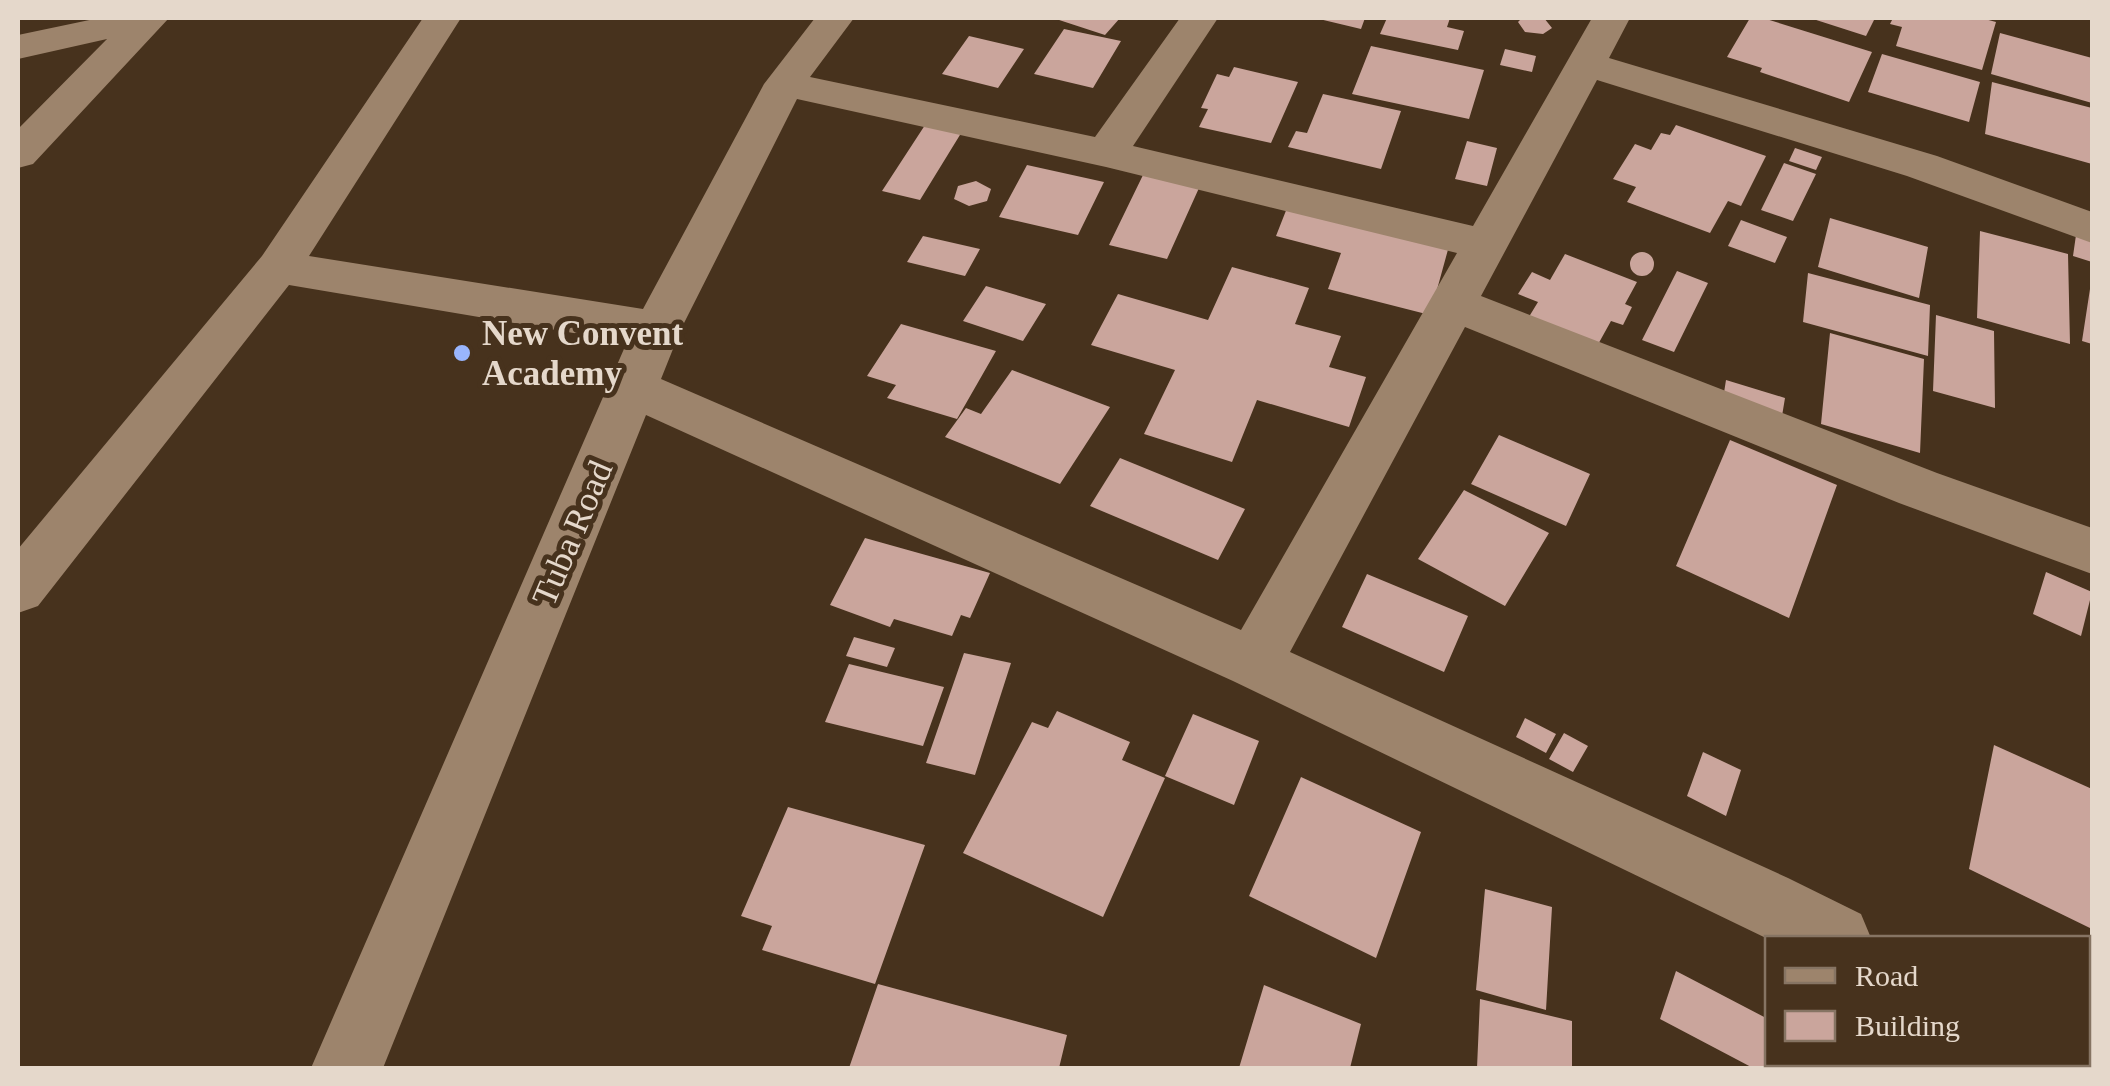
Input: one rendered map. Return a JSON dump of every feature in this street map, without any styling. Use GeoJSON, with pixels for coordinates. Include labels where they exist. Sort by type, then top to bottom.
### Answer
{"type":"FeatureCollection","features":[{"type":"Feature","properties":{"kind":"street"},"geometry":{"type":"LineString","coordinates":[[18,47],[149,18]]}},
{"type":"Feature","properties":{"kind":"street"},"geometry":{"type":"LineString","coordinates":[[18,154],[149,18]]}},
{"type":"Feature","properties":{"kind":"street"},"geometry":{"type":"LineString","coordinates":[[18,590],[278,268],[442,18]]}},
{"type":"Feature","properties":{"kind":"street","name":"Tuba Road"},"geometry":{"type":"LineString","coordinates":[[346,1068],[656,329],[784,84],[835,18]]}},
{"type":"Feature","properties":{"kind":"street"},"geometry":{"type":"LineString","coordinates":[[1106,154],[1198,18]]}},
{"type":"Feature","properties":{"kind":"street"},"geometry":{"type":"LineString","coordinates":[[1254,663],[1482,244],[1611,18]]}},
{"type":"Feature","properties":{"kind":"street"},"geometry":{"type":"LineString","coordinates":[[1587,64],[1922,166],[2092,228]]}},
{"type":"Feature","properties":{"kind":"street"},"geometry":{"type":"LineString","coordinates":[[784,84],[1106,154],[1482,244]]}},
{"type":"Feature","properties":{"kind":"street"},"geometry":{"type":"LineString","coordinates":[[278,268],[656,329]]}},
{"type":"Feature","properties":{"kind":"street"},"geometry":{"type":"LineString","coordinates":[[1453,303],[1918,488],[2092,552]]}},
{"type":"Feature","properties":{"kind":"street"},"geometry":{"type":"LineString","coordinates":[[634,388],[1254,663],[1328,702],[1716,875],[1833,936]]}},
{"type":"Feature","properties":{"kind":"building"},"geometry":{"type":"Polygon","coordinates":[[[1053,18],[1120,18],[1105,35],[1053,18]]]}},
{"type":"Feature","properties":{"kind":"building"},"geometry":{"type":"Polygon","coordinates":[[[1315,18],[1365,18],[1361,29],[1315,18]]]}},
{"type":"Feature","properties":{"kind":"building"},"geometry":{"type":"Polygon","coordinates":[[[1387,18],[1450,18],[1447,27],[1464,31],[1458,50],[1380,34],[1387,18]]]}},
{"type":"Feature","properties":{"kind":"building"},"geometry":{"type":"Polygon","coordinates":[[[1522,18],[1544,18],[1552,28],[1543,34],[1525,32],[1518,22],[1522,18]]]}},
{"type":"Feature","properties":{"kind":"building"},"geometry":{"type":"Polygon","coordinates":[[[1750,18],[1763,18],[1872,52],[1849,102],[1727,57],[1750,18]]]}},
{"type":"Feature","properties":{"kind":"building"},"geometry":{"type":"Polygon","coordinates":[[[1810,18],[1875,18],[1866,36],[1810,18]]]}},
{"type":"Feature","properties":{"kind":"building"},"geometry":{"type":"Polygon","coordinates":[[[1893,18],[1981,18],[1996,22],[1982,70],[1896,46],[1902,27],[1890,24],[1893,18]]]}},
{"type":"Feature","properties":{"kind":"building"},"geometry":{"type":"Polygon","coordinates":[[[1064,29],[1121,41],[1093,88],[1034,74],[1064,29]]]}},
{"type":"Feature","properties":{"kind":"building"},"geometry":{"type":"Polygon","coordinates":[[[2000,33],[2092,58],[2092,103],[1991,74],[2000,33]]]}},
{"type":"Feature","properties":{"kind":"building"},"geometry":{"type":"Polygon","coordinates":[[[969,36],[1024,49],[998,88],[942,74],[969,36]]]}},
{"type":"Feature","properties":{"kind":"building"},"geometry":{"type":"Polygon","coordinates":[[[1371,46],[1484,70],[1469,119],[1352,94],[1371,46]]]}},
{"type":"Feature","properties":{"kind":"building"},"geometry":{"type":"Polygon","coordinates":[[[1505,49],[1536,56],[1532,72],[1500,65],[1505,49]]]}},
{"type":"Feature","properties":{"kind":"building"},"geometry":{"type":"Polygon","coordinates":[[[1882,54],[1980,82],[1969,122],[1868,92],[1882,54]]]}},
{"type":"Feature","properties":{"kind":"building"},"geometry":{"type":"Polygon","coordinates":[[[1234,67],[1298,82],[1271,143],[1199,127],[1208,109],[1201,108],[1217,74],[1229,77],[1234,67]]]}},
{"type":"Feature","properties":{"kind":"building"},"geometry":{"type":"Polygon","coordinates":[[[1992,82],[2092,108],[2092,164],[1985,134],[1992,82]]]}},
{"type":"Feature","properties":{"kind":"building"},"geometry":{"type":"Polygon","coordinates":[[[1323,94],[1401,111],[1381,169],[1288,147],[1296,131],[1307,133],[1323,94]]]}},
{"type":"Feature","properties":{"kind":"building"},"geometry":{"type":"Polygon","coordinates":[[[927,122],[963,130],[920,200],[882,191],[927,122]]]}},
{"type":"Feature","properties":{"kind":"building"},"geometry":{"type":"Polygon","coordinates":[[[1676,125],[1766,156],[1741,206],[1728,201],[1710,233],[1627,202],[1636,187],[1613,179],[1635,144],[1651,150],[1661,133],[1670,135],[1676,125]]]}},
{"type":"Feature","properties":{"kind":"building"},"geometry":{"type":"Polygon","coordinates":[[[1467,141],[1497,148],[1487,186],[1455,179],[1467,141]]]}},
{"type":"Feature","properties":{"kind":"building"},"geometry":{"type":"Polygon","coordinates":[[[1795,148],[1822,157],[1816,170],[1789,161],[1795,148]]]}},
{"type":"Feature","properties":{"kind":"building"},"geometry":{"type":"Polygon","coordinates":[[[1784,163],[1816,174],[1793,221],[1761,210],[1784,163]]]}},
{"type":"Feature","properties":{"kind":"building"},"geometry":{"type":"Polygon","coordinates":[[[1027,165],[1104,182],[1078,235],[999,217],[1027,165]]]}},
{"type":"Feature","properties":{"kind":"building"},"geometry":{"type":"Polygon","coordinates":[[[1143,175],[1199,188],[1167,259],[1109,245],[1143,175]]]}},
{"type":"Feature","properties":{"kind":"building"},"geometry":{"type":"Polygon","coordinates":[[[976,181],[991,189],[987,201],[969,206],[954,199],[958,186],[976,181]]]}},
{"type":"Feature","properties":{"kind":"building"},"geometry":{"type":"Polygon","coordinates":[[[1287,208],[1449,246],[1430,315],[1328,289],[1341,253],[1276,236],[1287,208]]]}},
{"type":"Feature","properties":{"kind":"building"},"geometry":{"type":"Polygon","coordinates":[[[1830,218],[1928,247],[1919,298],[1818,267],[1830,218]]]}},
{"type":"Feature","properties":{"kind":"building"},"geometry":{"type":"Polygon","coordinates":[[[1741,220],[1787,237],[1775,263],[1728,246],[1741,220]]]}},
{"type":"Feature","properties":{"kind":"building"},"geometry":{"type":"Polygon","coordinates":[[[1980,231],[2068,254],[2070,344],[1977,318],[1980,231]]]}},
{"type":"Feature","properties":{"kind":"building"},"geometry":{"type":"Polygon","coordinates":[[[2076,235],[2092,240],[2092,262],[2073,256],[2076,235]]]}},
{"type":"Feature","properties":{"kind":"building"},"geometry":{"type":"Polygon","coordinates":[[[923,236],[980,249],[965,276],[907,262],[923,236]]]}},
{"type":"Feature","properties":{"kind":"building"},"geometry":{"type":"Polygon","coordinates":[[[1642,252],[1654,264],[1642,276],[1630,264],[1642,252]]]}},
{"type":"Feature","properties":{"kind":"building"},"geometry":{"type":"Polygon","coordinates":[[[1565,254],[1637,282],[1625,304],[1632,307],[1623,325],[1611,321],[1596,348],[1527,320],[1538,302],[1518,294],[1532,272],[1550,280],[1565,254]]]}},
{"type":"Feature","properties":{"kind":"building"},"geometry":{"type":"Polygon","coordinates":[[[1232,267],[1309,288],[1295,324],[1341,336],[1329,367],[1366,377],[1349,427],[1257,400],[1232,462],[1144,434],[1175,370],[1091,345],[1118,294],[1208,320],[1232,267]]]}},
{"type":"Feature","properties":{"kind":"building"},"geometry":{"type":"Polygon","coordinates":[[[1677,271],[1708,283],[1674,352],[1642,340],[1677,271]]]}},
{"type":"Feature","properties":{"kind":"building"},"geometry":{"type":"Polygon","coordinates":[[[1808,273],[1930,305],[1928,356],[1803,322],[1808,273]]]}},
{"type":"Feature","properties":{"kind":"building"},"geometry":{"type":"Polygon","coordinates":[[[986,286],[1046,304],[1023,341],[963,321],[986,286]]]}},
{"type":"Feature","properties":{"kind":"building"},"geometry":{"type":"Polygon","coordinates":[[[2092,289],[2092,344],[2082,341],[2092,289]]]}},
{"type":"Feature","properties":{"kind":"building"},"geometry":{"type":"Polygon","coordinates":[[[1936,315],[1994,331],[1995,408],[1933,391],[1936,315]]]}},
{"type":"Feature","properties":{"kind":"building"},"geometry":{"type":"Polygon","coordinates":[[[901,324],[996,351],[957,419],[887,398],[896,385],[867,376],[901,324]]]}},
{"type":"Feature","properties":{"kind":"building"},"geometry":{"type":"Polygon","coordinates":[[[1830,333],[1924,359],[1920,453],[1821,424],[1830,333]]]}},
{"type":"Feature","properties":{"kind":"building"},"geometry":{"type":"Polygon","coordinates":[[[1012,370],[1110,407],[1060,484],[945,437],[966,408],[981,414],[1012,370]]]}},
{"type":"Feature","properties":{"kind":"building"},"geometry":{"type":"Polygon","coordinates":[[[1726,380],[1785,398],[1782,416],[1723,399],[1726,380]]]}},
{"type":"Feature","properties":{"kind":"building"},"geometry":{"type":"Polygon","coordinates":[[[1499,435],[1590,474],[1566,526],[1471,484],[1499,435]]]}},
{"type":"Feature","properties":{"kind":"building"},"geometry":{"type":"Polygon","coordinates":[[[1730,440],[1837,485],[1789,618],[1676,566],[1730,440]]]}},
{"type":"Feature","properties":{"kind":"building"},"geometry":{"type":"Polygon","coordinates":[[[1120,458],[1245,509],[1218,560],[1090,506],[1120,458]]]}},
{"type":"Feature","properties":{"kind":"building"},"geometry":{"type":"Polygon","coordinates":[[[1464,490],[1549,533],[1505,606],[1418,559],[1464,490]]]}},
{"type":"Feature","properties":{"kind":"building"},"geometry":{"type":"Polygon","coordinates":[[[865,538],[990,573],[970,618],[961,615],[952,636],[894,619],[890,627],[830,605],[865,538]]]}},
{"type":"Feature","properties":{"kind":"building"},"geometry":{"type":"Polygon","coordinates":[[[2046,572],[2092,592],[2081,636],[2033,614],[2046,572]]]}},
{"type":"Feature","properties":{"kind":"building"},"geometry":{"type":"Polygon","coordinates":[[[1367,574],[1468,616],[1444,672],[1342,627],[1367,574]]]}},
{"type":"Feature","properties":{"kind":"building"},"geometry":{"type":"Polygon","coordinates":[[[854,637],[895,648],[887,667],[846,656],[854,637]]]}},
{"type":"Feature","properties":{"kind":"building"},"geometry":{"type":"Polygon","coordinates":[[[964,653],[1011,663],[975,775],[926,763],[964,653]]]}},
{"type":"Feature","properties":{"kind":"building"},"geometry":{"type":"Polygon","coordinates":[[[849,664],[944,687],[923,746],[825,722],[849,664]]]}},
{"type":"Feature","properties":{"kind":"building"},"geometry":{"type":"Polygon","coordinates":[[[1057,711],[1130,742],[1122,760],[1165,778],[1103,917],[963,853],[1032,722],[1048,728],[1057,711]]]}},
{"type":"Feature","properties":{"kind":"building"},"geometry":{"type":"Polygon","coordinates":[[[1193,714],[1259,741],[1234,805],[1165,776],[1193,714]]]}},
{"type":"Feature","properties":{"kind":"building"},"geometry":{"type":"Polygon","coordinates":[[[1525,718],[1556,734],[1546,753],[1516,737],[1525,718]]]}},
{"type":"Feature","properties":{"kind":"building"},"geometry":{"type":"Polygon","coordinates":[[[1564,733],[1588,746],[1573,772],[1549,759],[1564,733]]]}},
{"type":"Feature","properties":{"kind":"building"},"geometry":{"type":"Polygon","coordinates":[[[1994,745],[2092,789],[2092,929],[1969,869],[1994,745]]]}},
{"type":"Feature","properties":{"kind":"building"},"geometry":{"type":"Polygon","coordinates":[[[1703,752],[1741,770],[1726,816],[1687,796],[1703,752]]]}},
{"type":"Feature","properties":{"kind":"building"},"geometry":{"type":"Polygon","coordinates":[[[1301,777],[1421,832],[1376,958],[1249,896],[1301,777]]]}},
{"type":"Feature","properties":{"kind":"building"},"geometry":{"type":"Polygon","coordinates":[[[788,807],[925,845],[875,984],[762,950],[772,926],[741,916],[788,807]]]}},
{"type":"Feature","properties":{"kind":"building"},"geometry":{"type":"Polygon","coordinates":[[[1485,889],[1552,907],[1546,1010],[1476,990],[1485,889]]]}},
{"type":"Feature","properties":{"kind":"building"},"geometry":{"type":"Polygon","coordinates":[[[1676,971],[1765,1017],[1765,1066],[1783,1068],[1753,1068],[1660,1019],[1676,971]]]}},
{"type":"Feature","properties":{"kind":"building"},"geometry":{"type":"Polygon","coordinates":[[[878,984],[1067,1035],[1059,1068],[849,1068],[878,984]]]}},
{"type":"Feature","properties":{"kind":"building"},"geometry":{"type":"Polygon","coordinates":[[[1264,985],[1361,1024],[1350,1068],[1239,1068],[1264,985]]]}},
{"type":"Feature","properties":{"kind":"building"},"geometry":{"type":"Polygon","coordinates":[[[1480,999],[1572,1021],[1572,1068],[1477,1068],[1480,999]]]}},
{"type":"Feature","properties":{"kind":"place","name":"New Convent Academy"},"geometry":{"type":"Point","coordinates":[462,353]}}]}
